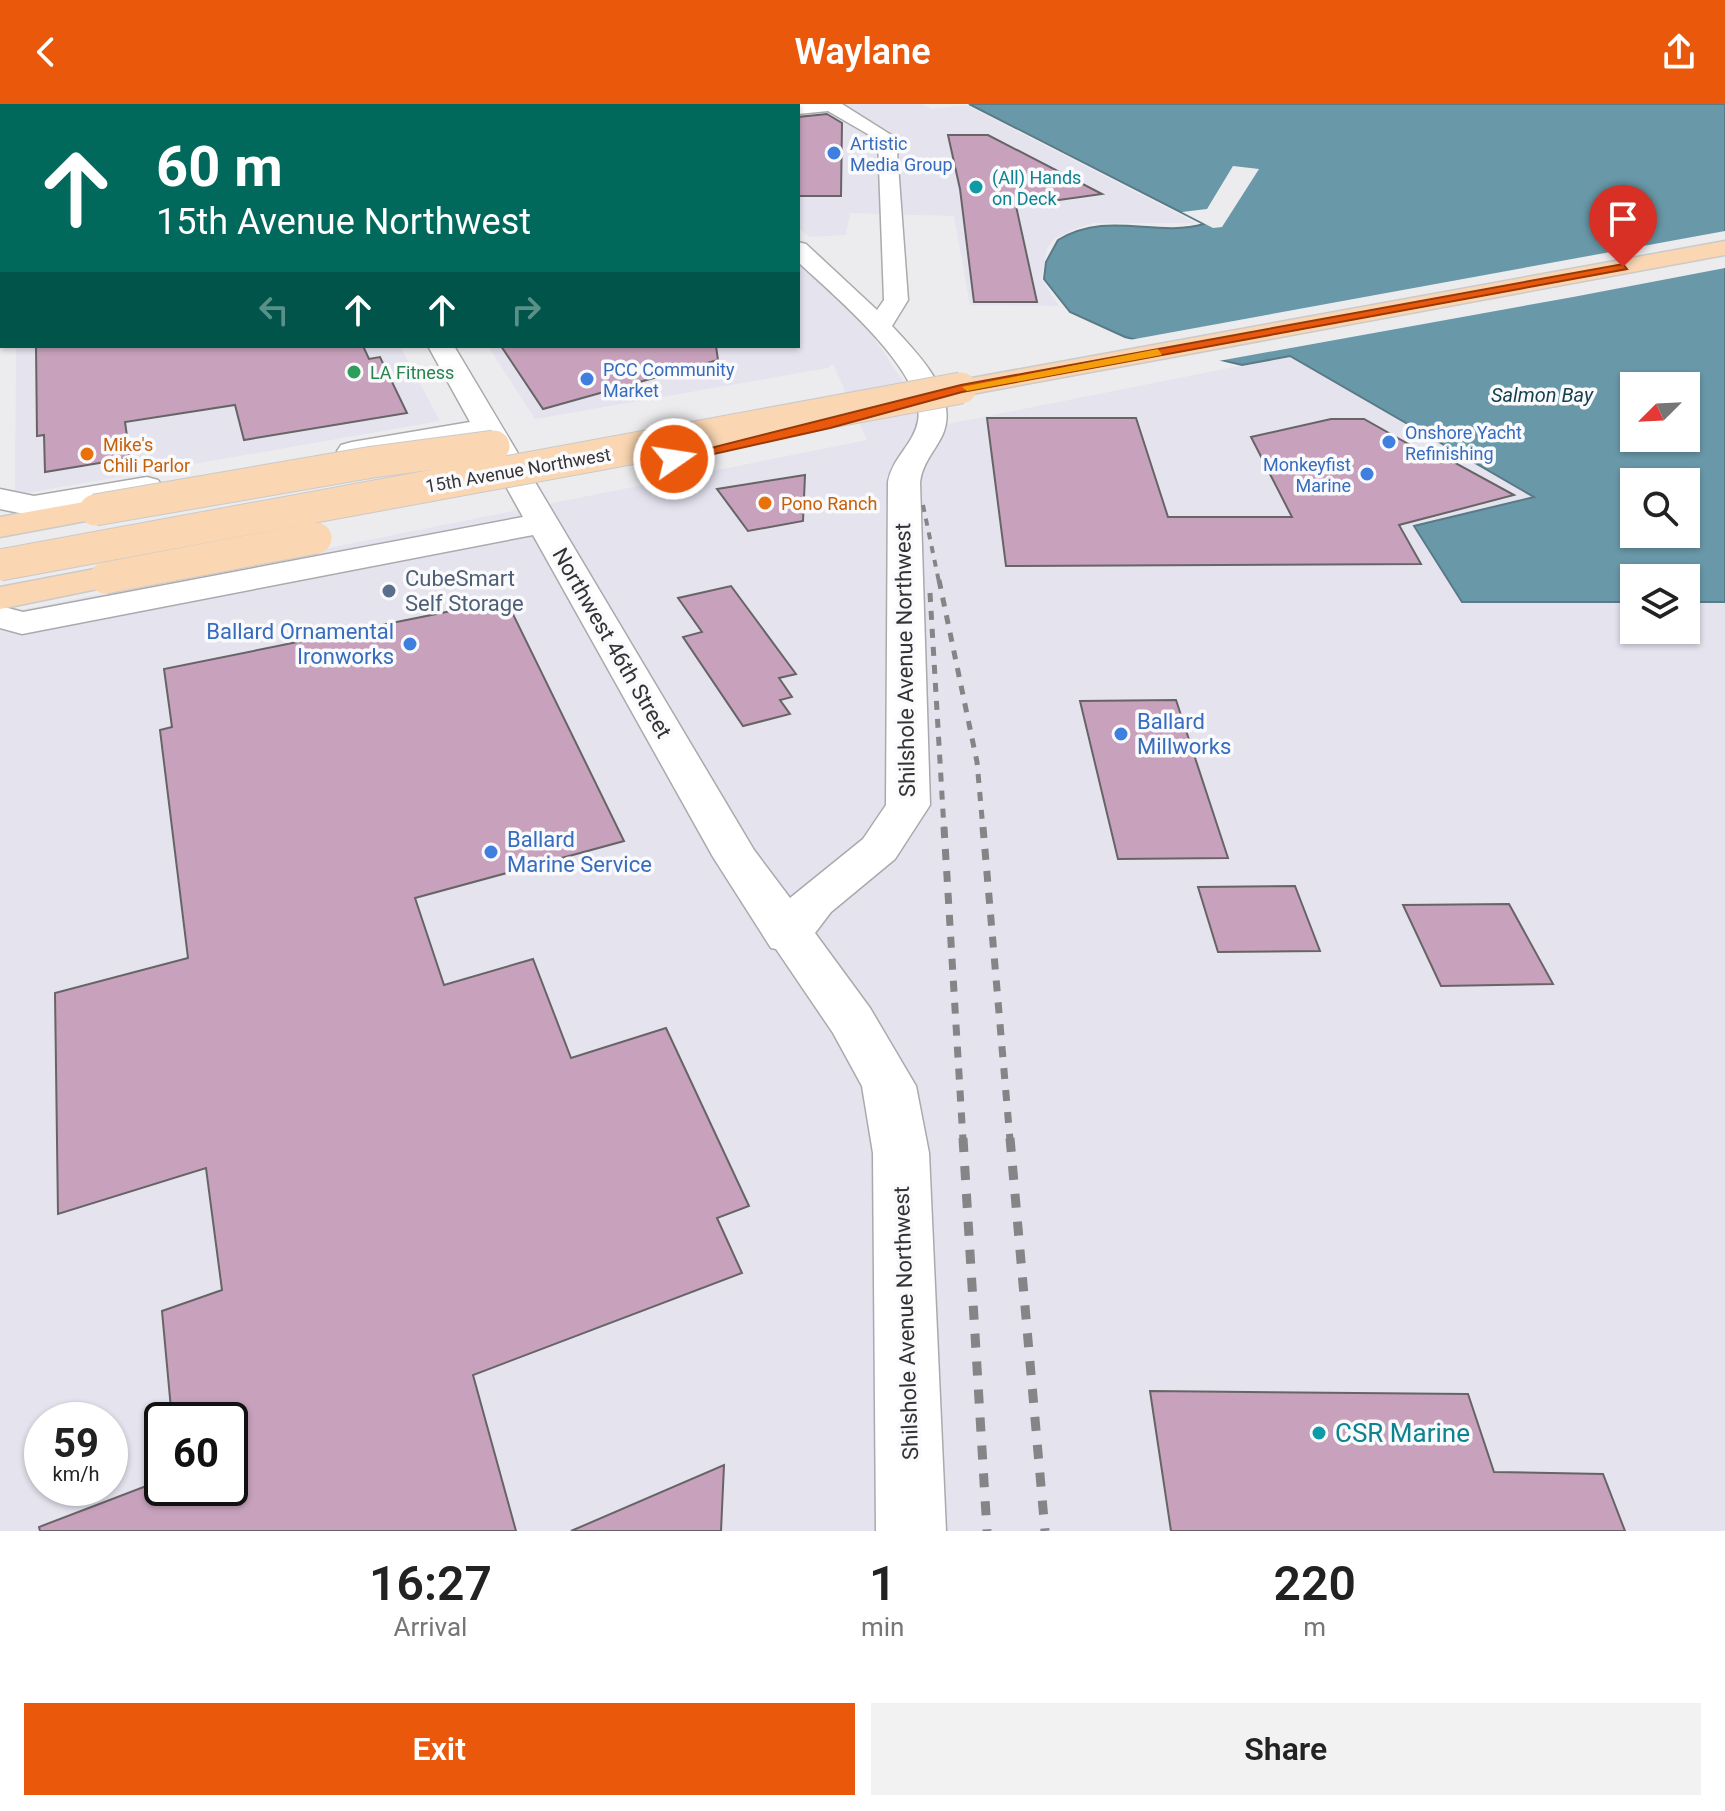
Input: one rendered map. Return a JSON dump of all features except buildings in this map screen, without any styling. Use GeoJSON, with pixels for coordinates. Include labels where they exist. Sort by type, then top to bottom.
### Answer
{"type":"FeatureCollection","features":[{"type":"Feature","properties":{"kind":"main road","name":"15th Avenue Northwest"},"geometry":{"type":"LineString","coordinates":[[0,565],[1725,248]]}},
{"type":"Feature","properties":{"kind":"main road"},"geometry":{"type":"LineString","coordinates":[[0,527],[373,462],[961,388]]}},
{"type":"Feature","properties":{"kind":"main road"},"geometry":{"type":"LineString","coordinates":[[6,618],[105,578],[409,520],[830,424],[961,388]]}},
{"type":"Feature","properties":{"kind":"street"},"geometry":{"type":"LineString","coordinates":[[800,109],[831,105],[887,138],[896,300],[879,327],[800,251]]}},
{"type":"Feature","properties":{"kind":"street","name":"Shilshole Avenue Northwest"},"geometry":{"type":"LineString","coordinates":[[879,327],[925,387],[933,410],[924,445],[906,471],[903,501],[908,805],[893,836],[866,865],[817,898],[788,936],[852,1021],[889,1086],[901,1153],[911,1531]]}},
{"type":"Feature","properties":{"kind":"street","name":"Northwest 46th Street"},"geometry":{"type":"LineString","coordinates":[[442,348],[736,857],[788,936]]}},
{"type":"Feature","properties":{"kind":"street"},"geometry":{"type":"LineString","coordinates":[[0,499],[34,506],[488,428]]}},
{"type":"Feature","properties":{"kind":"street"},"geometry":{"type":"LineString","coordinates":[[6,618],[543,523]]}},
{"type":"Feature","properties":{"kind":"shaded area"},"geometry":{"type":"Polygon","coordinates":[[[800,104],[921,104],[932,109],[966,105],[1196,223],[1094,223],[1054,239],[1047,248],[1041,279],[1059,306],[970,305],[954,216],[850,213],[846,235],[810,237],[800,230],[800,104]]]}},
{"type":"Feature","properties":{"kind":"shaded area"},"geometry":{"type":"Polygon","coordinates":[[[800,257],[875,339],[933,427],[1290,356],[1535,498],[1462,602],[1620,602],[1620,644],[1700,644],[1700,602],[1725,602],[1725,1531],[0,1531],[0,614],[867,440],[833,364],[828,368],[535,419],[489,348],[800,348],[800,257]]]}},
{"type":"Feature","properties":{"kind":"shaded area"},"geometry":{"type":"Polygon","coordinates":[[[16,348],[401,348],[440,421],[15,495],[16,348]]]}},
{"type":"Feature","properties":{"kind":"water","name":"Salmon Bay"},"geometry":{"type":"Polygon","coordinates":[[[969,104],[1725,104],[1725,602],[1700,602],[1700,564],[1620,564],[1620,602],[1462,602],[1414,526],[1534,497],[1290,356],[1242,365],[1125,337],[1070,312],[1044,279],[1046,262],[1058,240],[1077,231],[1113,225],[1185,227],[1204,224],[969,104]]]}},
{"type":"Feature","properties":{"kind":"pier"},"geometry":{"type":"Polygon","coordinates":[[[1233,166],[1259,169],[1222,227],[1213,228],[1182,212],[1207,209],[1233,166]]]}},
{"type":"Feature","properties":{"kind":"pier"},"geometry":{"type":"Polygon","coordinates":[[[1725,231],[1725,268],[1573,297],[1213,362],[1124,341],[1725,231]]]}},
{"type":"Feature","properties":{"kind":"railway"},"geometry":{"type":"LineString","coordinates":[[923,505],[939,582]]}},
{"type":"Feature","properties":{"kind":"railway"},"geometry":{"type":"LineString","coordinates":[[939,580],[977,762],[983,829]]}},
{"type":"Feature","properties":{"kind":"railway"},"geometry":{"type":"LineString","coordinates":[[930,593],[944,829]]}},
{"type":"Feature","properties":{"kind":"railway"},"geometry":{"type":"LineString","coordinates":[[944,827],[963,1140]]}},
{"type":"Feature","properties":{"kind":"railway"},"geometry":{"type":"LineString","coordinates":[[983,827],[1010,1140]]}},
{"type":"Feature","properties":{"kind":"railway"},"geometry":{"type":"LineString","coordinates":[[963,1138],[987,1531]]}},
{"type":"Feature","properties":{"kind":"railway"},"geometry":{"type":"LineString","coordinates":[[1010,1138],[1045,1531]]}},
{"type":"Feature","properties":{"kind":"slow traffic"},"geometry":{"type":"LineString","coordinates":[[967,387],[1158,352]]}},
{"type":"Feature","properties":{"kind":"place","name":"Artistic Media Group"},"geometry":{"type":"Point","coordinates":[834,153]}},
{"type":"Feature","properties":{"kind":"place","name":"(All) Hands on Deck"},"geometry":{"type":"Point","coordinates":[976,187]}},
{"type":"Feature","properties":{"kind":"place","name":"LA Fitness"},"geometry":{"type":"Point","coordinates":[354,372]}},
{"type":"Feature","properties":{"kind":"place","name":"PCC Community Market"},"geometry":{"type":"Point","coordinates":[587,379]}},
{"type":"Feature","properties":{"kind":"place","name":"Onshore Yacht Refinishing"},"geometry":{"type":"Point","coordinates":[1389,442]}},
{"type":"Feature","properties":{"kind":"place","name":"Mike's Chili Parlor"},"geometry":{"type":"Point","coordinates":[87,454]}},
{"type":"Feature","properties":{"kind":"place","name":"Monkeyfist Marine"},"geometry":{"type":"Point","coordinates":[1367,474]}},
{"type":"Feature","properties":{"kind":"place","name":"Pono Ranch"},"geometry":{"type":"Point","coordinates":[765,503]}},
{"type":"Feature","properties":{"kind":"place","name":"CubeSmart Self Storage"},"geometry":{"type":"Point","coordinates":[389,591]}},
{"type":"Feature","properties":{"kind":"place","name":"Ballard Ornamental Ironworks"},"geometry":{"type":"Point","coordinates":[410,644]}},
{"type":"Feature","properties":{"kind":"place","name":"Ballard Millworks"},"geometry":{"type":"Point","coordinates":[1121,734]}},
{"type":"Feature","properties":{"kind":"place","name":"Ballard Marine Service"},"geometry":{"type":"Point","coordinates":[491,852]}},
{"type":"Feature","properties":{"kind":"place","name":"CSR Marine"},"geometry":{"type":"Point","coordinates":[1319,1433]}},
{"type":"Feature","properties":{"kind":"route"},"geometry":{"type":"LineString","coordinates":[[674,459],[830,424],[961,388],[1623,267]]}}]}
